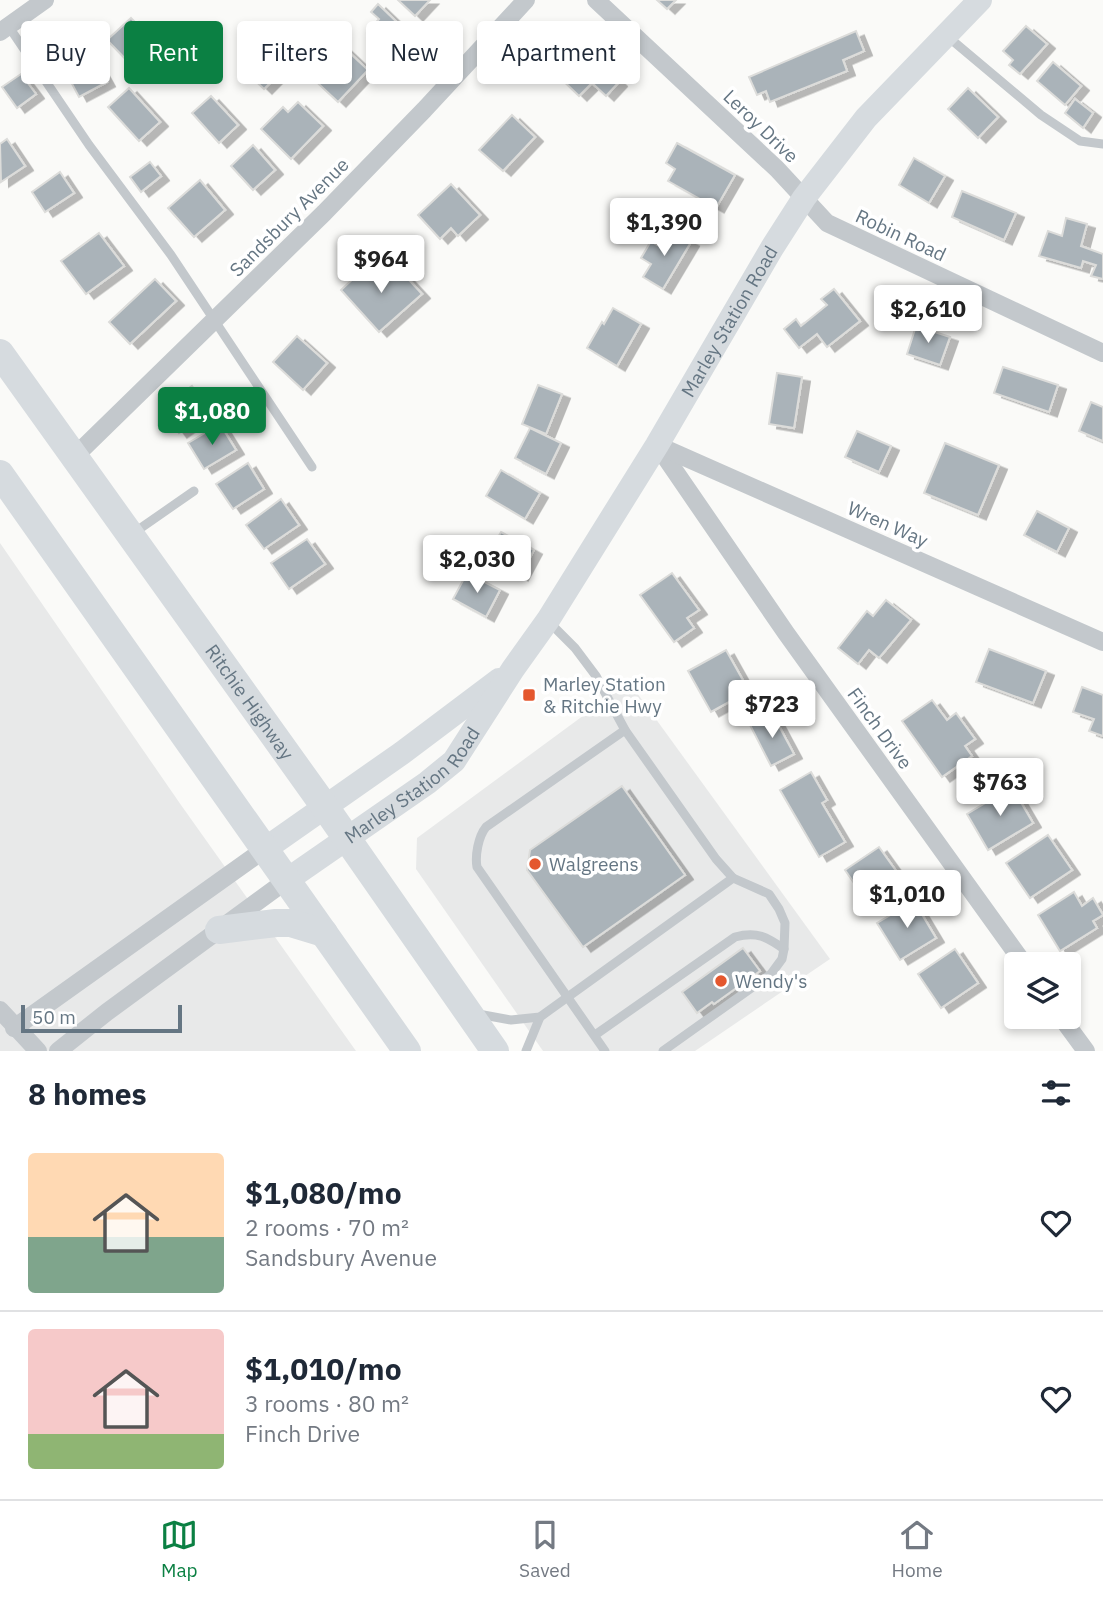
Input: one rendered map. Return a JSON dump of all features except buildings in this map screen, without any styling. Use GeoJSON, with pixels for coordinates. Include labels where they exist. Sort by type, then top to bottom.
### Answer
{"type":"FeatureCollection","features":[{"type":"Feature","properties":{"kind":"main road","name":"Marley Station Road"},"geometry":{"type":"LineString","coordinates":[[287,880],[454,761],[548,620],[657,445],[804,198],[866,118],[981,0]]}},
{"type":"Feature","properties":{"kind":"main road","name":"Ritchie Highway"},"geometry":{"type":"LineString","coordinates":[[0,353],[325,807],[495,1051]]}},
{"type":"Feature","properties":{"kind":"main road"},"geometry":{"type":"LineString","coordinates":[[0,474],[407,1051]]}},
{"type":"Feature","properties":{"kind":"main road","name":"Marley Station Road"},"geometry":{"type":"LineString","coordinates":[[265,849],[513,669]]}},
{"type":"Feature","properties":{"kind":"main road"},"geometry":{"type":"LineString","coordinates":[[219,930],[291,923],[324,933]]}},
{"type":"Feature","properties":{"kind":"street"},"geometry":{"type":"LineString","coordinates":[[4,29],[45,0]]}},
{"type":"Feature","properties":{"kind":"street","name":"Sandsbury Avenue"},"geometry":{"type":"LineString","coordinates":[[75,457],[415,120],[526,0]]}},
{"type":"Feature","properties":{"kind":"street","name":"Leroy Drive"},"geometry":{"type":"LineString","coordinates":[[596,0],[777,169],[804,198]]}},
{"type":"Feature","properties":{"kind":"street","name":"Robin Road"},"geometry":{"type":"LineString","coordinates":[[804,198],[827,223],[1103,353]]}},
{"type":"Feature","properties":{"kind":"street","name":"Wren Way"},"geometry":{"type":"LineString","coordinates":[[657,445],[1103,642]]}},
{"type":"Feature","properties":{"kind":"street","name":"Finch Drive"},"geometry":{"type":"LineString","coordinates":[[657,445],[786,634],[1015,952]]}},
{"type":"Feature","properties":{"kind":"street"},"geometry":{"type":"LineString","coordinates":[[14,1028],[265,849]]}},
{"type":"Feature","properties":{"kind":"street"},"geometry":{"type":"LineString","coordinates":[[58,1051],[287,880]]}},
{"type":"Feature","properties":{"kind":"street"},"geometry":{"type":"LineString","coordinates":[[0,1010],[38,1051]]}},
{"type":"Feature","properties":{"kind":"street"},"geometry":{"type":"LineString","coordinates":[[1070,1029],[1086,1051]]}},
{"type":"Feature","properties":{"kind":"lane"},"geometry":{"type":"LineString","coordinates":[[4,29],[171,255],[312,467]]}},
{"type":"Feature","properties":{"kind":"lane"},"geometry":{"type":"LineString","coordinates":[[945,35],[1041,116],[1080,141],[1103,144]]}},
{"type":"Feature","properties":{"kind":"lane"},"geometry":{"type":"LineString","coordinates":[[130,535],[194,491]]}},
{"type":"Feature","properties":{"kind":"lane"},"geometry":{"type":"LineString","coordinates":[[548,620],[575,648],[596,676],[625,730],[716,859],[733,878],[769,894],[785,923],[785,949],[782,959],[771,974],[663,1051]]}},
{"type":"Feature","properties":{"kind":"lane"},"geometry":{"type":"LineString","coordinates":[[606,1051],[477,867],[482,832],[486,827],[625,730]]}},
{"type":"Feature","properties":{"kind":"lane"},"geometry":{"type":"LineString","coordinates":[[526,1051],[540,1017],[733,878]]}},
{"type":"Feature","properties":{"kind":"lane"},"geometry":{"type":"LineString","coordinates":[[595,1035],[736,937],[749,933],[763,935],[785,949]]}},
{"type":"Feature","properties":{"kind":"lane"},"geometry":{"type":"LineString","coordinates":[[467,1010],[499,1020],[540,1017]]}},
{"type":"Feature","properties":{"kind":"shaded area"},"geometry":{"type":"Polygon","coordinates":[[[0,543],[181,805],[356,1051],[0,1051],[0,543]]]}},
{"type":"Feature","properties":{"kind":"shaded area"},"geometry":{"type":"Polygon","coordinates":[[[629,682],[830,959],[695,1051],[543,1051],[416,869],[417,838],[629,682]]]}},
{"type":"Feature","properties":{"kind":"place","name":"Marley Station & Ritchie Hwy"},"geometry":{"type":"Point","coordinates":[529,695]}},
{"type":"Feature","properties":{"kind":"place","name":"Walgreens"},"geometry":{"type":"Point","coordinates":[535,864]}},
{"type":"Feature","properties":{"kind":"place","name":"Wendy's"},"geometry":{"type":"Point","coordinates":[721,981]}}]}
